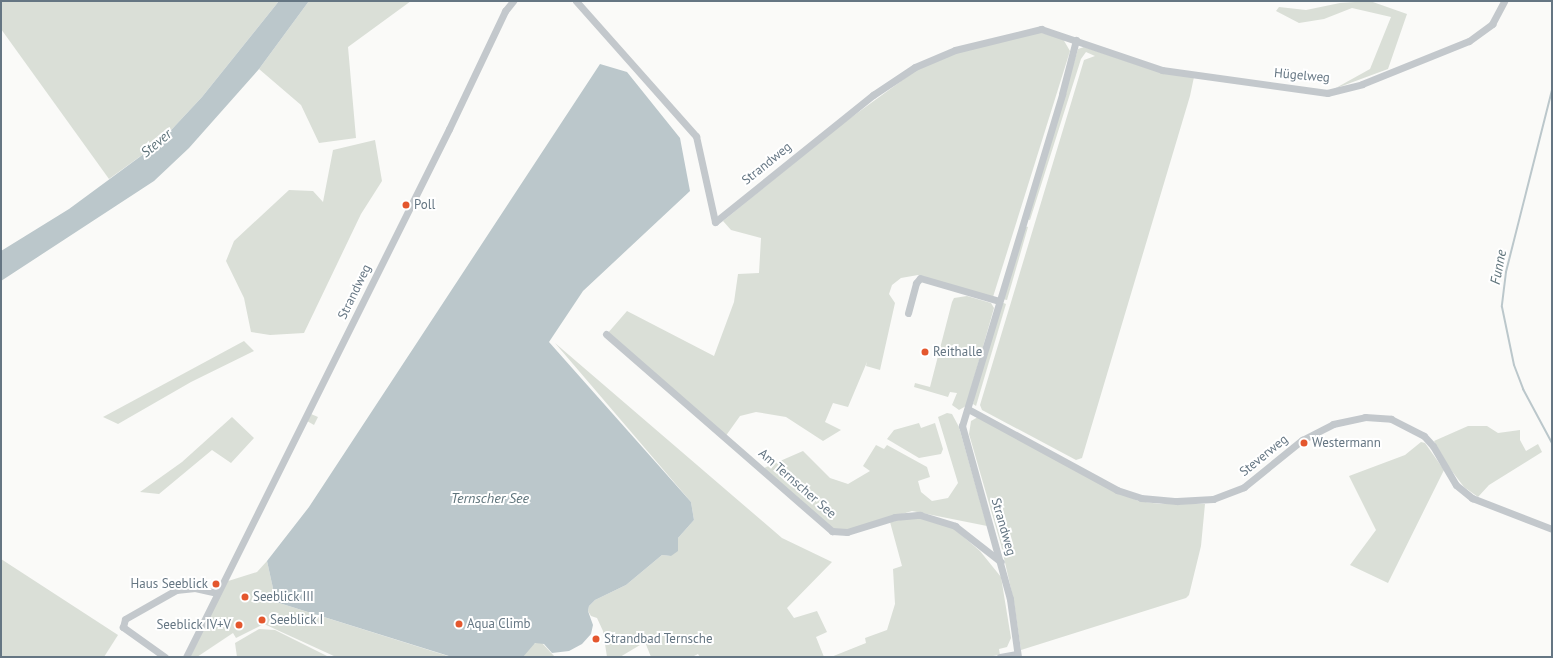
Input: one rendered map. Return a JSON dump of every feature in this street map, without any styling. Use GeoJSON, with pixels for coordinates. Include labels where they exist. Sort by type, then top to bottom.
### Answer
{"type":"FeatureCollection","features":[{"type":"Feature","properties":{"kind":"street","name":"Strandweg"},"geometry":{"type":"LineString","coordinates":[[186,657],[449,129],[505,11],[513,1]]}},
{"type":"Feature","properties":{"kind":"street","name":"Strandweg"},"geometry":{"type":"LineString","coordinates":[[576,1],[696,136],[715,222],[820,136],[915,67],[955,50],[1033,28],[1052,31],[1076,40],[1062,94],[962,426],[1001,562],[1010,599],[1017,655],[1000,657]]}},
{"type":"Feature","properties":{"kind":"street","name":"Hügelweg"},"geometry":{"type":"LineString","coordinates":[[1076,40],[1162,70],[1327,93],[1362,84],[1469,41],[1492,24],[1504,1]]}},
{"type":"Feature","properties":{"kind":"street"},"geometry":{"type":"LineString","coordinates":[[908,313],[916,283],[920,278],[999,301]]}},
{"type":"Feature","properties":{"kind":"street","name":"Am Ternscher See"},"geometry":{"type":"LineString","coordinates":[[606,334],[832,531],[847,532],[895,517],[920,515],[955,526],[1001,562]]}},
{"type":"Feature","properties":{"kind":"street","name":"Steverweg"},"geometry":{"type":"LineString","coordinates":[[968,410],[1117,490],[1141,498],[1177,501],[1213,499],[1244,487],[1302,440],[1333,424],[1365,418],[1391,419],[1424,436],[1433,446],[1456,485],[1472,498],[1552,529]]}},
{"type":"Feature","properties":{"kind":"street"},"geometry":{"type":"LineString","coordinates":[[165,657],[123,627],[125,619],[176,590],[195,588],[217,593]]}},
{"type":"Feature","properties":{"kind":"shaded area"},"geometry":{"type":"Polygon","coordinates":[[[1,1],[279,1],[202,97],[160,142],[109,179],[1,29],[1,1]]]}},
{"type":"Feature","properties":{"kind":"shaded area"},"geometry":{"type":"Polygon","coordinates":[[[309,1],[411,1],[348,47],[356,138],[319,143],[301,105],[259,69],[309,1]]]}},
{"type":"Feature","properties":{"kind":"shaded area"},"geometry":{"type":"Polygon","coordinates":[[[1370,1],[1407,14],[1388,69],[1334,89],[1370,69],[1391,17],[1352,8],[1324,19],[1299,23],[1276,11],[1279,7],[1306,10],[1340,3],[1370,1]]]}},
{"type":"Feature","properties":{"kind":"shaded area"},"geometry":{"type":"Polygon","coordinates":[[[1035,31],[1063,39],[1070,51],[993,297],[918,275],[901,278],[892,285],[889,294],[895,303],[880,370],[866,366],[867,362],[848,407],[833,403],[825,422],[841,430],[823,441],[786,417],[756,412],[740,416],[725,437],[607,334],[627,311],[714,356],[734,302],[738,274],[759,273],[761,238],[731,230],[723,221],[838,127],[915,71],[944,57],[1035,31]]]}},
{"type":"Feature","properties":{"kind":"shaded area"},"geometry":{"type":"Polygon","coordinates":[[[1084,47],[1153,70],[1194,77],[1190,96],[1082,458],[1076,460],[982,410],[980,405],[1084,60],[1095,56],[1086,52],[1081,59],[1030,220],[1026,219],[1078,49],[1084,47]]]}},
{"type":"Feature","properties":{"kind":"shaded area"},"geometry":{"type":"Polygon","coordinates":[[[375,140],[382,181],[361,214],[304,333],[270,335],[251,332],[244,298],[226,261],[234,241],[289,190],[313,191],[323,202],[333,150],[375,140]]]}},
{"type":"Feature","properties":{"kind":"shaded area"},"geometry":{"type":"Polygon","coordinates":[[[1024,226],[1028,227],[1007,300],[1002,299],[1024,226]]]}},
{"type":"Feature","properties":{"kind":"shaded area"},"geometry":{"type":"Polygon","coordinates":[[[967,296],[991,303],[994,308],[966,406],[959,410],[952,405],[957,393],[950,392],[948,397],[914,387],[915,383],[930,387],[952,302],[954,298],[967,296]]]}},
{"type":"Feature","properties":{"kind":"shaded area"},"geometry":{"type":"Polygon","coordinates":[[[1001,302],[1006,304],[976,406],[973,404],[974,398],[1001,302]]]}},
{"type":"Feature","properties":{"kind":"shaded area"},"geometry":{"type":"Polygon","coordinates":[[[244,341],[254,351],[191,382],[118,424],[103,417],[244,341]]]}},
{"type":"Feature","properties":{"kind":"shaded area"},"geometry":{"type":"Polygon","coordinates":[[[555,343],[782,538],[832,562],[787,608],[794,618],[817,611],[827,632],[816,637],[824,657],[700,657],[698,654],[692,657],[651,657],[645,642],[620,657],[607,657],[603,631],[597,618],[591,616],[588,611],[589,606],[595,600],[626,585],[662,555],[671,556],[678,538],[694,520],[691,502],[555,343]]]}},
{"type":"Feature","properties":{"kind":"shaded area"},"geometry":{"type":"Polygon","coordinates":[[[947,413],[952,414],[959,427],[987,526],[912,511],[847,531],[832,531],[764,468],[803,451],[830,478],[848,484],[870,471],[863,466],[876,445],[884,449],[887,445],[927,467],[930,477],[918,481],[921,492],[932,501],[948,498],[958,483],[938,417],[947,413]]]}},
{"type":"Feature","properties":{"kind":"shaded area"},"geometry":{"type":"Polygon","coordinates":[[[311,414],[318,417],[314,425],[307,421],[311,414]]]}},
{"type":"Feature","properties":{"kind":"shaded area"},"geometry":{"type":"Polygon","coordinates":[[[232,417],[254,438],[231,463],[212,450],[159,494],[140,492],[182,462],[232,417]]]}},
{"type":"Feature","properties":{"kind":"shaded area"},"geometry":{"type":"Polygon","coordinates":[[[978,417],[1138,501],[1160,504],[1205,504],[1201,546],[1189,595],[1186,598],[1021,650],[1014,602],[1001,545],[969,434],[971,421],[978,417]]]}},
{"type":"Feature","properties":{"kind":"shaded area"},"geometry":{"type":"Polygon","coordinates":[[[919,423],[921,428],[935,423],[943,449],[941,454],[919,458],[887,439],[894,430],[919,423]]]}},
{"type":"Feature","properties":{"kind":"shaded area"},"geometry":{"type":"Polygon","coordinates":[[[1468,426],[1487,426],[1498,433],[1520,430],[1520,440],[1526,451],[1538,444],[1542,452],[1489,485],[1478,497],[1464,487],[1448,466],[1434,441],[1468,426]]]}},
{"type":"Feature","properties":{"kind":"shaded area"},"geometry":{"type":"Polygon","coordinates":[[[1421,442],[1425,443],[1444,470],[1388,583],[1350,565],[1376,530],[1349,476],[1405,455],[1421,442]]]}},
{"type":"Feature","properties":{"kind":"shaded area"},"geometry":{"type":"Polygon","coordinates":[[[916,517],[952,527],[980,551],[1001,577],[1011,638],[1007,647],[999,649],[1000,655],[986,657],[831,657],[866,643],[865,638],[887,630],[895,604],[893,569],[902,566],[890,522],[916,517]]]}},
{"type":"Feature","properties":{"kind":"shaded area"},"geometry":{"type":"Polygon","coordinates":[[[1,559],[118,635],[104,657],[1,657],[1,559]]]}},
{"type":"Feature","properties":{"kind":"shaded area"},"geometry":{"type":"Polygon","coordinates":[[[267,561],[276,602],[451,657],[336,657],[264,624],[236,638],[233,633],[197,657],[188,657],[225,582],[257,572],[267,561]]]}},
{"type":"Feature","properties":{"kind":"shaded area"},"geometry":{"type":"Polygon","coordinates":[[[259,629],[275,630],[329,657],[237,657],[235,643],[259,629]]]}},
{"type":"Feature","properties":{"kind":"shaded area"},"geometry":{"type":"Polygon","coordinates":[[[541,642],[555,657],[523,657],[531,644],[541,642]]]}},
{"type":"Feature","properties":{"kind":"water"},"geometry":{"type":"Polygon","coordinates":[[[279,1],[309,1],[259,69],[189,148],[154,181],[1,281],[1,251],[69,209],[160,142],[202,97],[279,1]]]}},
{"type":"Feature","properties":{"kind":"water","name":"Ternscher See"},"geometry":{"type":"Polygon","coordinates":[[[600,64],[627,72],[680,138],[690,191],[583,291],[549,342],[691,502],[694,520],[678,538],[678,551],[671,556],[662,555],[626,585],[595,600],[589,606],[588,611],[593,625],[591,634],[582,644],[569,651],[552,653],[544,644],[535,643],[523,657],[452,657],[276,602],[267,561],[309,507],[600,64]]]}},
{"type":"Feature","properties":{"kind":"waterway","name":"Funne"},"geometry":{"type":"LineString","coordinates":[[1552,90],[1506,272],[1502,307],[1514,365],[1523,389],[1552,443]]}},
{"type":"Feature","properties":{"kind":"place","name":"Poll"},"geometry":{"type":"Point","coordinates":[406,205]}},
{"type":"Feature","properties":{"kind":"place","name":"Reithalle"},"geometry":{"type":"Point","coordinates":[925,352]}},
{"type":"Feature","properties":{"kind":"place","name":"Westermann"},"geometry":{"type":"Point","coordinates":[1304,443]}},
{"type":"Feature","properties":{"kind":"place","name":"Haus Seeblick"},"geometry":{"type":"Point","coordinates":[216,584]}},
{"type":"Feature","properties":{"kind":"place","name":"Seeblick III"},"geometry":{"type":"Point","coordinates":[245,597]}},
{"type":"Feature","properties":{"kind":"place","name":"Seeblick I"},"geometry":{"type":"Point","coordinates":[262,620]}},
{"type":"Feature","properties":{"kind":"place","name":"Aqua Climb"},"geometry":{"type":"Point","coordinates":[459,624]}},
{"type":"Feature","properties":{"kind":"place","name":"Seeblick IV+V"},"geometry":{"type":"Point","coordinates":[239,625]}},
{"type":"Feature","properties":{"kind":"place","name":"Strandbad Ternsche"},"geometry":{"type":"Point","coordinates":[596,639]}},
{"type":"Feature","properties":{"kind":"water label","name":"Stever"},"geometry":{"type":"Point","coordinates":[156,143]}}]}
